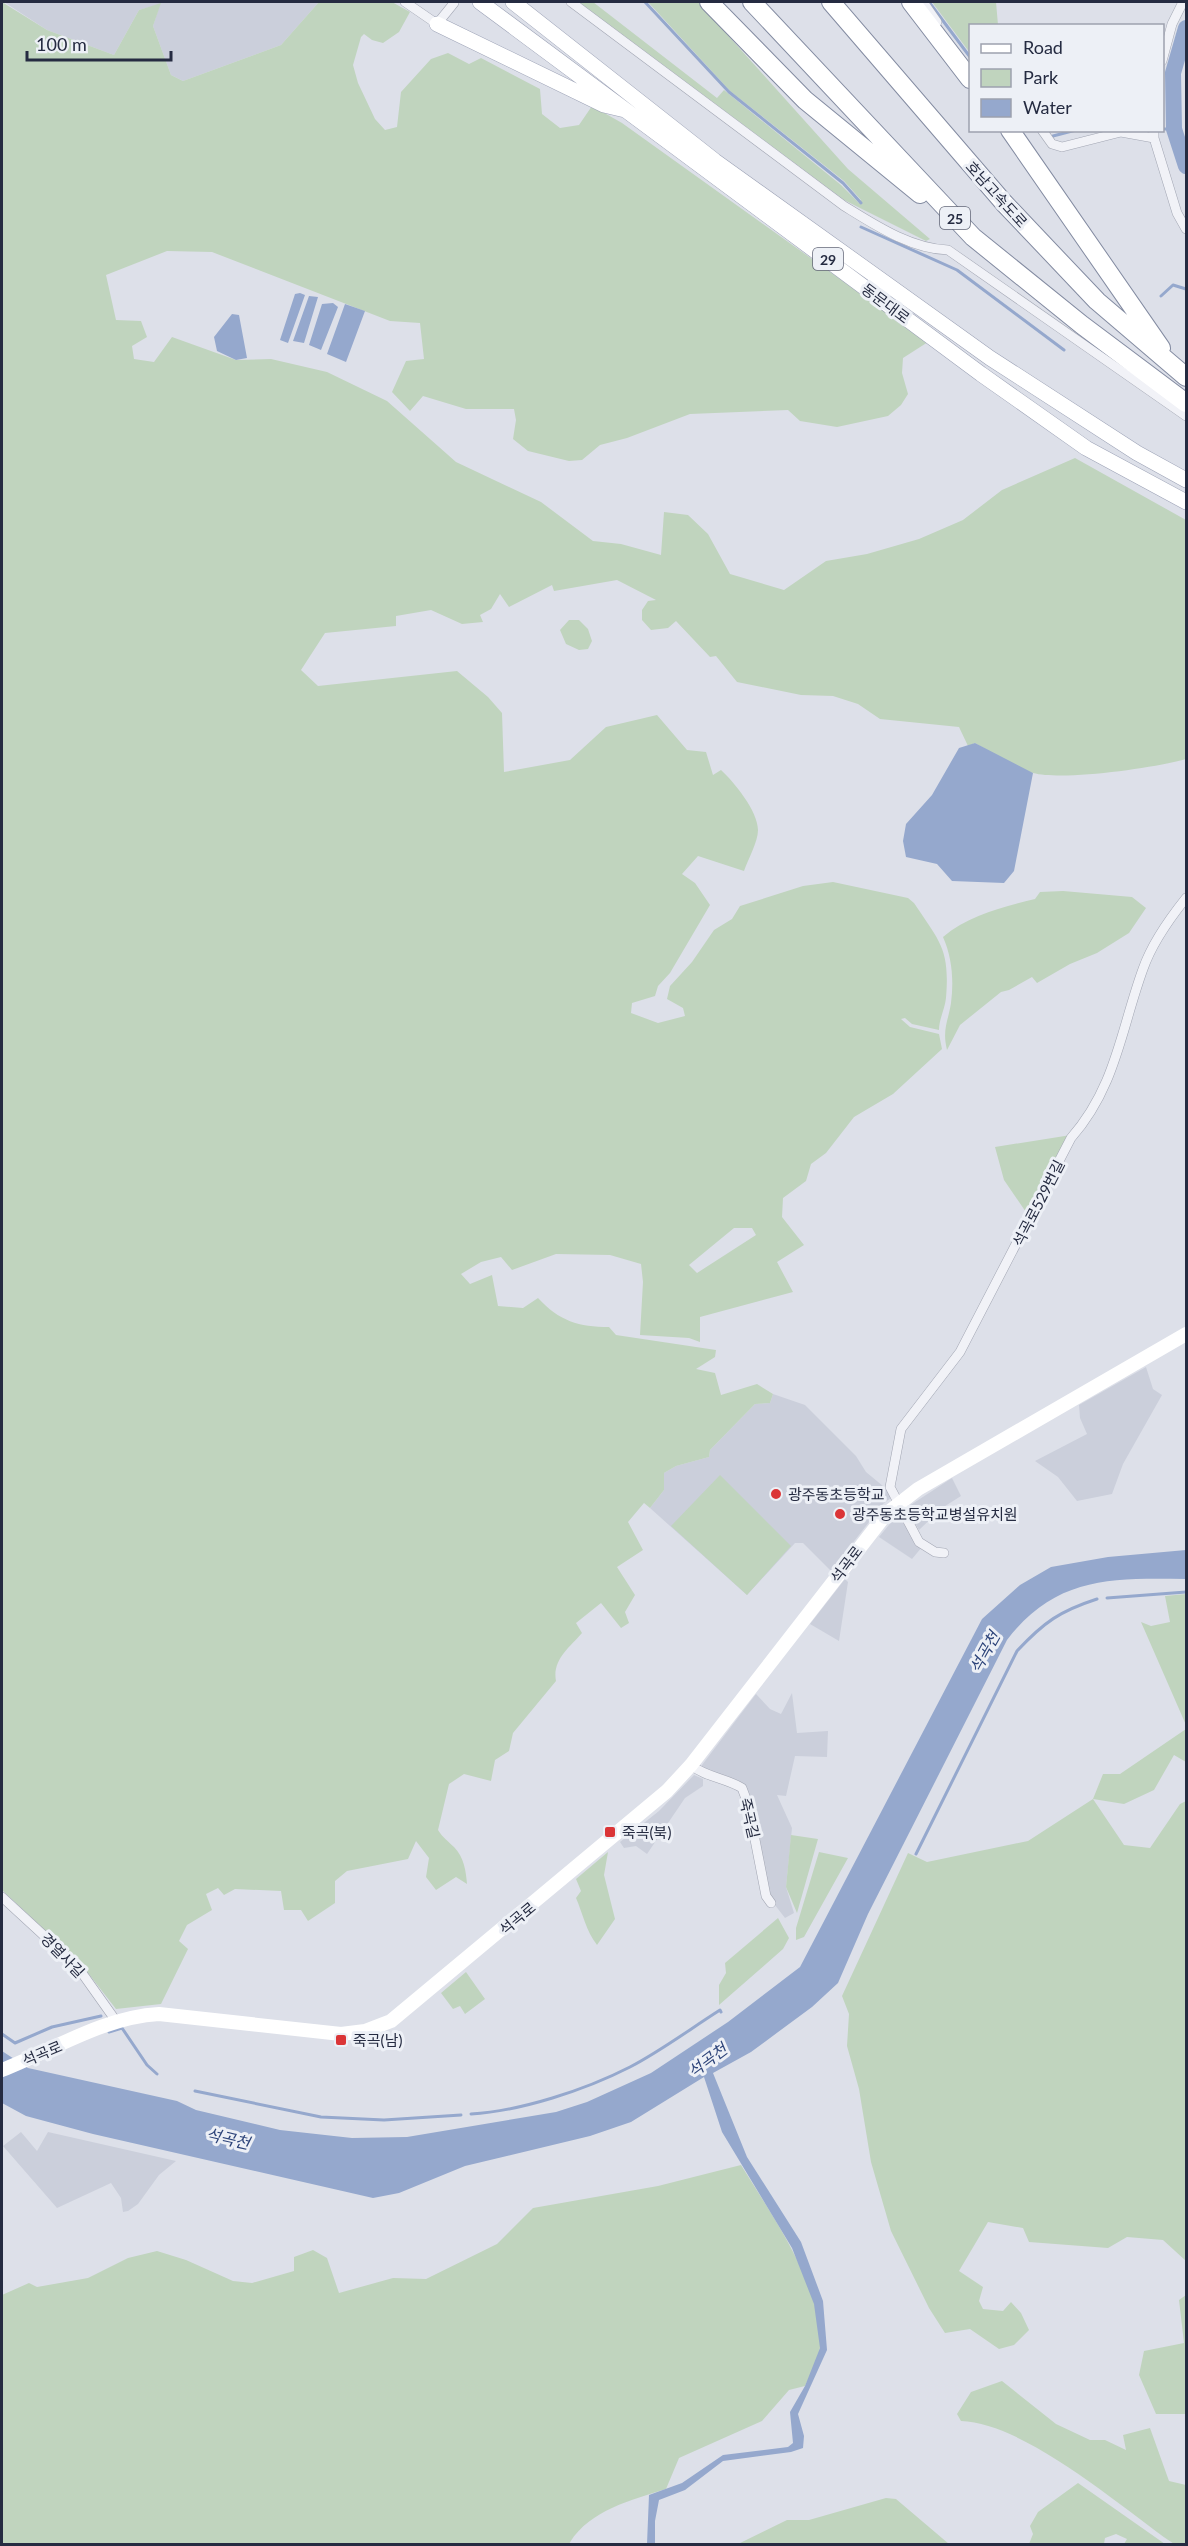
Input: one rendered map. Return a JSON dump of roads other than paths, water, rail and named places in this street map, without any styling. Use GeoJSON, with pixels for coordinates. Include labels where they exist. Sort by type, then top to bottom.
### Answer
{"type":"FeatureCollection","features":[{"type":"Feature","properties":{"kind":"highway"},"geometry":{"type":"LineString","coordinates":[[709,2],[805,100],[1082,325]]}},
{"type":"Feature","properties":{"kind":"highway","name":"25"},"geometry":{"type":"LineString","coordinates":[[752,2],[973,237],[1082,325],[1186,403]]}},
{"type":"Feature","properties":{"kind":"highway","name":"호남고속도로"},"geometry":{"type":"LineString","coordinates":[[831,2],[1012,212],[1097,301],[1182,374]]}},
{"type":"Feature","properties":{"kind":"highway"},"geometry":{"type":"LineString","coordinates":[[911,2],[969,79]]}},
{"type":"Feature","properties":{"kind":"highway","name":"호남고속도로"},"geometry":{"type":"LineString","coordinates":[[1011,132],[1182,374]]}},
{"type":"Feature","properties":{"kind":"main road","name":"동문대로"},"geometry":{"type":"LineString","coordinates":[[480,2],[632,112],[1035,412],[1086,448],[1186,502]]}},
{"type":"Feature","properties":{"kind":"main road","name":"동문대로"},"geometry":{"type":"LineString","coordinates":[[513,2],[715,161],[990,358],[1137,453],[1186,480]]}},
{"type":"Feature","properties":{"kind":"main road"},"geometry":{"type":"LineString","coordinates":[[437,24],[604,105],[632,112]]}},
{"type":"Feature","properties":{"kind":"street"},"geometry":{"type":"LineString","coordinates":[[405,2],[437,24],[454,3]]}},
{"type":"Feature","properties":{"kind":"street"},"geometry":{"type":"LineString","coordinates":[[571,2],[844,206],[882,229],[935,250],[948,250],[1186,416]]}},
{"type":"Feature","properties":{"kind":"street"},"geometry":{"type":"LineString","coordinates":[[923,2],[969,66]]}},
{"type":"Feature","properties":{"kind":"street"},"geometry":{"type":"LineString","coordinates":[[1164,54],[1172,24],[1183,2]]}},
{"type":"Feature","properties":{"kind":"street"},"geometry":{"type":"LineString","coordinates":[[1043,132],[1052,144],[1062,147],[1121,132],[1154,134],[1177,213],[1186,229]]}},
{"type":"Feature","properties":{"kind":"street","name":"석곡로529번길"},"geometry":{"type":"LineString","coordinates":[[898,1503],[890,1487],[901,1429],[960,1352],[1071,1138],[1085,1122],[1106,1087],[1126,1029],[1143,967],[1171,916],[1186,898]]}},
{"type":"Feature","properties":{"kind":"street","name":"석곡로"},"geometry":{"type":"LineString","coordinates":[[2,2070],[116,2021],[159,2014],[341,2034],[365,2031],[391,2021],[667,1791],[691,1765],[877,1525],[898,1503],[918,1489],[1186,1334]]}},
{"type":"Feature","properties":{"kind":"street"},"geometry":{"type":"LineString","coordinates":[[898,1503],[919,1542],[935,1552],[944,1553]]}},
{"type":"Feature","properties":{"kind":"street","name":"죽곡길"},"geometry":{"type":"LineString","coordinates":[[691,1765],[700,1772],[719,1776],[742,1788],[748,1804],[766,1896],[771,1903]]}},
{"type":"Feature","properties":{"kind":"street","name":"경열사길"},"geometry":{"type":"LineString","coordinates":[[2,1897],[77,1966],[116,2021]]}},
{"type":"Feature","properties":{"kind":"water"},"geometry":{"type":"Polygon","coordinates":[[[295,294],[305,295],[288,343],[280,340],[295,294]]]}},
{"type":"Feature","properties":{"kind":"water"},"geometry":{"type":"Polygon","coordinates":[[[309,296],[318,297],[304,343],[293,341],[309,296]]]}},
{"type":"Feature","properties":{"kind":"water"},"geometry":{"type":"Polygon","coordinates":[[[333,303],[338,307],[321,350],[309,345],[322,304],[333,303]]]}},
{"type":"Feature","properties":{"kind":"water"},"geometry":{"type":"Polygon","coordinates":[[[345,304],[365,311],[346,362],[327,354],[345,304]]]}},
{"type":"Feature","properties":{"kind":"water"},"geometry":{"type":"Polygon","coordinates":[[[232,314],[239,315],[247,358],[236,360],[217,351],[214,337],[232,314]]]}},
{"type":"Feature","properties":{"kind":"water"},"geometry":{"type":"Polygon","coordinates":[[[975,743],[1033,773],[1014,871],[1004,883],[952,881],[937,864],[906,857],[903,841],[906,824],[932,795],[959,748],[975,743]]]}},
{"type":"Feature","properties":{"kind":"water","name":"석곡천"},"geometry":{"type":"Polygon","coordinates":[[[1186,1550],[1186,1579],[1110,1581],[1066,1592],[1045,1603],[1007,1640],[868,1914],[838,1983],[812,2007],[751,2052],[713,2073],[747,2157],[801,2242],[823,2301],[827,2350],[798,2414],[804,2436],[803,2448],[791,2452],[723,2461],[685,2490],[659,2500],[655,2521],[655,2544],[647,2544],[649,2495],[682,2483],[723,2455],[788,2447],[793,2443],[790,2412],[805,2386],[820,2348],[814,2304],[792,2248],[722,2132],[704,2077],[631,2122],[590,2136],[465,2166],[399,2193],[373,2198],[93,2134],[26,2116],[2,2103],[2,2051],[28,2068],[177,2101],[196,2110],[280,2130],[352,2138],[407,2137],[556,2112],[587,2102],[651,2073],[728,2022],[800,1967],[982,1619],[1020,1585],[1051,1567],[1108,1557],[1186,1550]]]}},
{"type":"Feature","properties":{"kind":"waterway"},"geometry":{"type":"LineString","coordinates":[[645,2],[729,92],[843,183],[861,203]]}},
{"type":"Feature","properties":{"kind":"waterway"},"geometry":{"type":"LineString","coordinates":[[929,2],[969,56]]}},
{"type":"Feature","properties":{"kind":"waterway"},"geometry":{"type":"LineString","coordinates":[[1186,28],[1173,73],[1174,129],[1186,166]]}},
{"type":"Feature","properties":{"kind":"waterway"},"geometry":{"type":"LineString","coordinates":[[1164,129],[1174,129]]}},
{"type":"Feature","properties":{"kind":"waterway"},"geometry":{"type":"LineString","coordinates":[[1053,136],[1068,132]]}},
{"type":"Feature","properties":{"kind":"waterway"},"geometry":{"type":"LineString","coordinates":[[861,227],[957,270],[1064,350]]}},
{"type":"Feature","properties":{"kind":"waterway"},"geometry":{"type":"LineString","coordinates":[[1161,296],[1173,285],[1186,289]]}},
{"type":"Feature","properties":{"kind":"waterway"},"geometry":{"type":"LineString","coordinates":[[1107,1598],[1186,1592]]}},
{"type":"Feature","properties":{"kind":"waterway"},"geometry":{"type":"LineString","coordinates":[[916,1854],[1017,1651],[1053,1619],[1097,1599]]}},
{"type":"Feature","properties":{"kind":"waterway"},"geometry":{"type":"LineString","coordinates":[[471,2114],[511,2109],[593,2084],[642,2061],[720,2010],[721,2012]]}},
{"type":"Feature","properties":{"kind":"waterway"},"geometry":{"type":"LineString","coordinates":[[2,2034],[15,2043],[52,2027],[101,2016]]}},
{"type":"Feature","properties":{"kind":"waterway"},"geometry":{"type":"LineString","coordinates":[[109,2032],[122,2028],[147,2065],[157,2074]]}},
{"type":"Feature","properties":{"kind":"waterway"},"geometry":{"type":"LineString","coordinates":[[195,2091],[321,2117],[384,2120],[461,2115]]}},
{"type":"Feature","properties":{"kind":"place","name":"광주동초등학교"},"geometry":{"type":"Point","coordinates":[776,1494]}},
{"type":"Feature","properties":{"kind":"place","name":"광주동초등학교병설유치원"},"geometry":{"type":"Point","coordinates":[840,1514]}},
{"type":"Feature","properties":{"kind":"place","name":"죽곡(북)"},"geometry":{"type":"Point","coordinates":[610,1832]}},
{"type":"Feature","properties":{"kind":"place","name":"죽곡(남)"},"geometry":{"type":"Point","coordinates":[341,2040]}}]}
